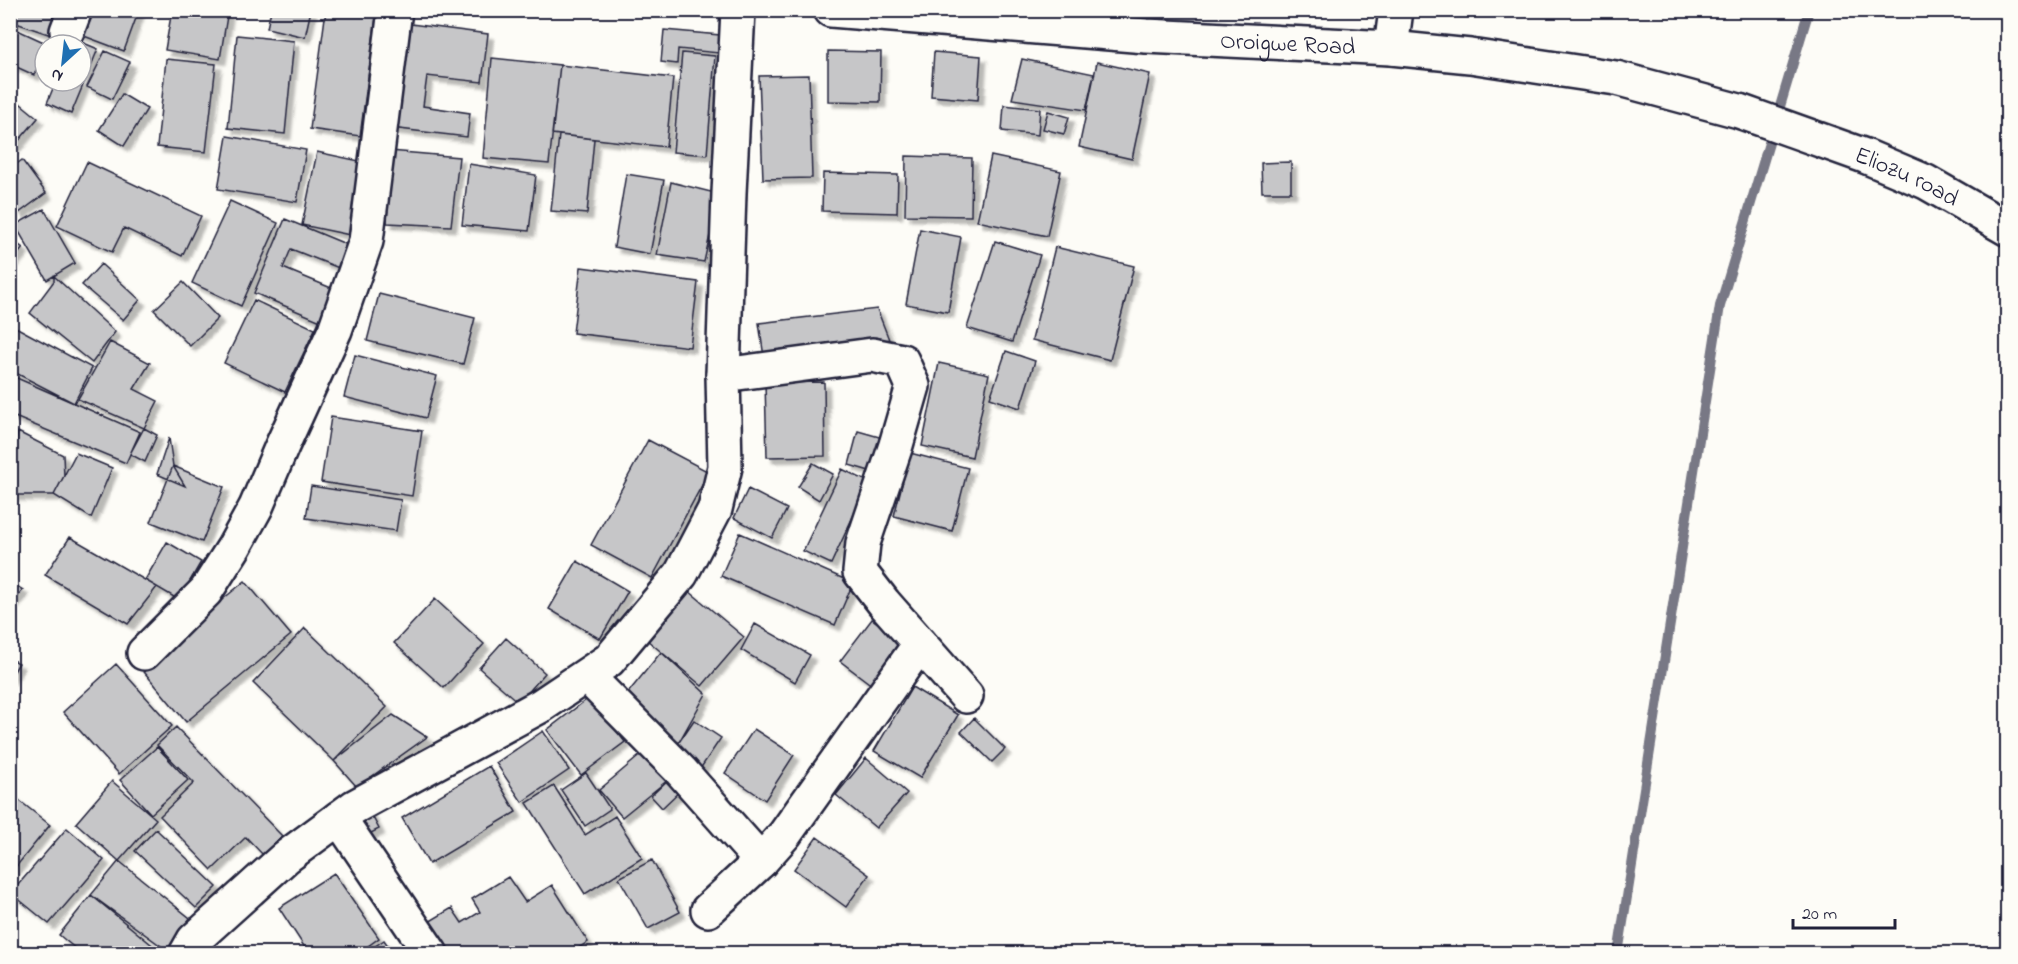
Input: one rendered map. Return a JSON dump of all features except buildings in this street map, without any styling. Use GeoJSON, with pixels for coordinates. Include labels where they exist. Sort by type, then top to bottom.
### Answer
{"type":"FeatureCollection","features":[{"type":"Feature","properties":{"kind":"street"},"geometry":{"type":"LineString","coordinates":[[144,652],[206,591],[234,547],[256,507],[335,330],[366,241],[395,10]]}},
{"type":"Feature","properties":{"kind":"street"},"geometry":{"type":"LineString","coordinates":[[186,954],[194,940],[286,856],[354,807],[542,705],[609,660],[681,574],[715,509],[725,467],[723,375],[738,10]]}},
{"type":"Feature","properties":{"kind":"street","name":"Oroigwe Road"},"geometry":{"type":"LineString","coordinates":[[831,10],[1146,36],[1390,48],[1470,56],[1616,78],[1739,111],[1802,133]]}},
{"type":"Feature","properties":{"kind":"street"},"geometry":{"type":"LineString","coordinates":[[1390,48],[1396,10]]}},
{"type":"Feature","properties":{"kind":"street","name":"Eliozu road"},"geometry":{"type":"LineString","coordinates":[[1802,133],[1926,182],[2007,229]]}},
{"type":"Feature","properties":{"kind":"street"},"geometry":{"type":"LineString","coordinates":[[723,375],[872,355],[902,361],[913,386],[863,543],[860,572],[966,696]]}},
{"type":"Feature","properties":{"kind":"street"},"geometry":{"type":"LineString","coordinates":[[708,910],[761,861],[785,834],[920,644]]}},
{"type":"Feature","properties":{"kind":"street"},"geometry":{"type":"LineString","coordinates":[[586,675],[681,771],[761,861]]}},
{"type":"Feature","properties":{"kind":"street"},"geometry":{"type":"LineString","coordinates":[[339,818],[431,954]]}},
{"type":"Feature","properties":{"kind":"waterway"},"geometry":{"type":"LineString","coordinates":[[1618,954],[1720,306],[1809,10]]}}]}
